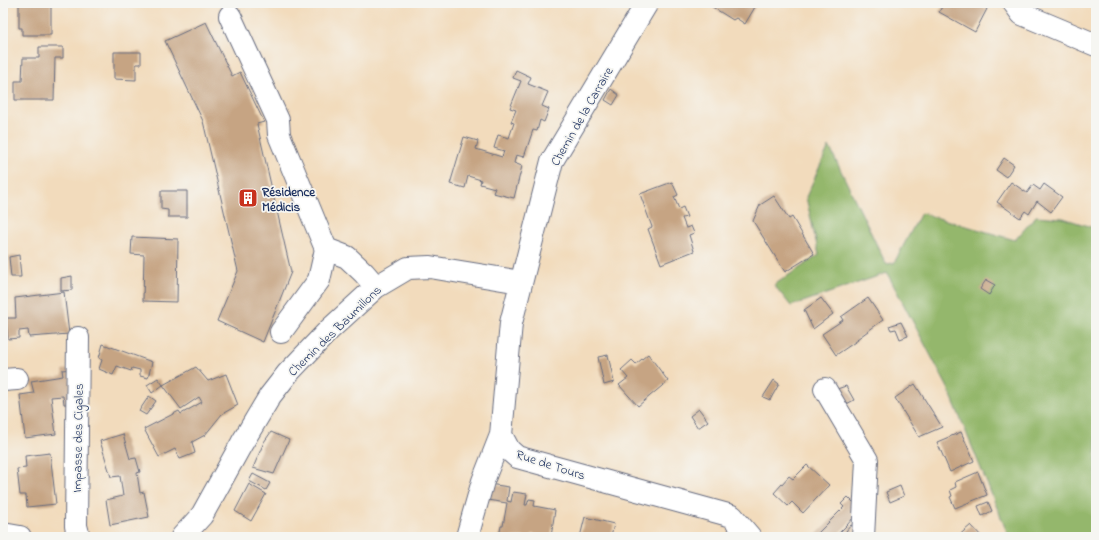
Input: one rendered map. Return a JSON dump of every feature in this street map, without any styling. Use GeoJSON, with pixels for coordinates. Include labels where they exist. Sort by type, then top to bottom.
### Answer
{"type":"FeatureCollection","features":[{"type":"Feature","properties":{"kind":"street","name":"Chemin de la Carraire"},"geometry":{"type":"LineString","coordinates":[[521,282],[552,161],[647,3]]}},
{"type":"Feature","properties":{"kind":"street"},"geometry":{"type":"LineString","coordinates":[[1014,3],[1022,14],[1096,45]]}},
{"type":"Feature","properties":{"kind":"street"},"geometry":{"type":"LineString","coordinates":[[230,16],[278,120],[279,135],[326,249],[318,280],[281,332]]}},
{"type":"Feature","properties":{"kind":"street"},"geometry":{"type":"LineString","coordinates":[[326,249],[347,257],[376,287]]}},
{"type":"Feature","properties":{"kind":"street","name":"Chemin des Baumillons"},"geometry":{"type":"LineString","coordinates":[[182,537],[202,515],[270,396],[288,373],[329,330],[376,287],[408,268],[430,267],[521,282]]}},
{"type":"Feature","properties":{"kind":"street"},"geometry":{"type":"LineString","coordinates":[[467,537],[483,481],[501,435],[511,323],[521,282]]}},
{"type":"Feature","properties":{"kind":"street","name":"Impasse des Cigales"},"geometry":{"type":"LineString","coordinates":[[78,338],[76,526],[79,537]]}},
{"type":"Feature","properties":{"kind":"street"},"geometry":{"type":"LineString","coordinates":[[824,389],[868,460],[863,537]]}},
{"type":"Feature","properties":{"kind":"street","name":"Rue de Tours"},"geometry":{"type":"LineString","coordinates":[[501,435],[509,450],[517,456],[732,516],[750,537]]}},
{"type":"Feature","properties":{"kind":"street"},"geometry":{"type":"LineString","coordinates":[[3,534],[20,537]]}},
{"type":"Feature","properties":{"kind":"green space"},"geometry":{"type":"Polygon","coordinates":[[[829,146],[886,264],[894,263],[921,213],[1015,240],[1036,216],[1063,218],[1091,227],[1096,223],[1096,537],[1009,537],[948,388],[887,273],[791,306],[774,285],[819,255],[806,197],[829,146]]]}},
{"type":"Feature","properties":{"kind":"building"},"geometry":{"type":"Polygon","coordinates":[[[19,3],[51,3],[51,35],[22,35],[22,28],[19,28],[19,3]]]}},
{"type":"Feature","properties":{"kind":"building"},"geometry":{"type":"Polygon","coordinates":[[[706,3],[749,3],[755,7],[745,24],[736,18],[733,20],[706,3]]]}},
{"type":"Feature","properties":{"kind":"building"},"geometry":{"type":"Polygon","coordinates":[[[944,3],[977,3],[987,9],[975,32],[939,12],[944,3]]]}},
{"type":"Feature","properties":{"kind":"building","name":"Résidence Médicis"},"geometry":{"type":"Polygon","coordinates":[[[206,22],[232,76],[240,72],[264,122],[257,124],[291,272],[263,342],[217,321],[238,271],[203,121],[165,41],[206,22]]]}},
{"type":"Feature","properties":{"kind":"building"},"geometry":{"type":"Polygon","coordinates":[[[39,47],[63,47],[63,58],[55,58],[54,100],[15,100],[15,81],[22,81],[23,58],[39,58],[39,47]]]}},
{"type":"Feature","properties":{"kind":"building"},"geometry":{"type":"Polygon","coordinates":[[[114,52],[141,52],[141,64],[136,64],[136,80],[114,79],[114,52]]]}},
{"type":"Feature","properties":{"kind":"building"},"geometry":{"type":"Polygon","coordinates":[[[516,70],[531,77],[528,84],[548,92],[542,106],[549,109],[544,122],[540,120],[537,131],[533,130],[524,157],[516,155],[514,163],[522,166],[514,198],[493,193],[495,188],[480,184],[481,180],[468,176],[465,188],[450,184],[464,137],[478,141],[476,149],[502,157],[504,151],[494,148],[498,135],[509,138],[514,123],[511,122],[516,110],[510,108],[521,81],[513,78],[516,70]]]}},
{"type":"Feature","properties":{"kind":"building"},"geometry":{"type":"Polygon","coordinates":[[[611,89],[619,95],[613,105],[605,100],[611,89]]]}},
{"type":"Feature","properties":{"kind":"building"},"geometry":{"type":"Polygon","coordinates":[[[1004,158],[1014,165],[1006,177],[996,170],[1004,158]]]}},
{"type":"Feature","properties":{"kind":"building"},"geometry":{"type":"Polygon","coordinates":[[[672,182],[678,195],[674,197],[679,209],[683,207],[687,217],[682,218],[686,228],[691,226],[694,233],[689,235],[694,251],[661,264],[648,229],[652,227],[640,194],[672,182]]]}},
{"type":"Feature","properties":{"kind":"building"},"geometry":{"type":"Polygon","coordinates":[[[1011,182],[1027,193],[1033,185],[1040,190],[1044,184],[1062,197],[1051,212],[1037,201],[1029,214],[1025,211],[1020,218],[997,202],[1011,182]]]}},
{"type":"Feature","properties":{"kind":"building"},"geometry":{"type":"Polygon","coordinates":[[[161,191],[187,191],[187,217],[168,217],[168,210],[161,209],[161,191]]]}},
{"type":"Feature","properties":{"kind":"building"},"geometry":{"type":"Polygon","coordinates":[[[774,196],[789,219],[792,217],[814,254],[785,272],[753,221],[760,205],[774,196]]]}},
{"type":"Feature","properties":{"kind":"building"},"geometry":{"type":"Polygon","coordinates":[[[132,237],[178,239],[177,302],[143,301],[144,255],[131,254],[132,237]]]}},
{"type":"Feature","properties":{"kind":"building"},"geometry":{"type":"Polygon","coordinates":[[[19,255],[21,277],[11,277],[9,257],[19,255]]]}},
{"type":"Feature","properties":{"kind":"building"},"geometry":{"type":"Polygon","coordinates":[[[72,276],[72,290],[61,291],[61,278],[72,276]]]}},
{"type":"Feature","properties":{"kind":"building"},"geometry":{"type":"Polygon","coordinates":[[[986,280],[995,285],[989,295],[980,289],[986,280]]]}},
{"type":"Feature","properties":{"kind":"building"},"geometry":{"type":"Polygon","coordinates":[[[64,292],[69,334],[29,337],[28,330],[19,331],[19,338],[8,339],[6,322],[3,322],[3,306],[6,318],[16,318],[15,298],[64,292]]]}},
{"type":"Feature","properties":{"kind":"building"},"geometry":{"type":"Polygon","coordinates":[[[821,298],[833,314],[813,329],[804,310],[821,298]]]}},
{"type":"Feature","properties":{"kind":"building"},"geometry":{"type":"Polygon","coordinates":[[[868,298],[883,320],[836,355],[822,334],[843,320],[841,317],[868,298]]]}},
{"type":"Feature","properties":{"kind":"building"},"geometry":{"type":"Polygon","coordinates":[[[901,322],[908,336],[900,339],[896,329],[891,330],[889,326],[901,322]]]}},
{"type":"Feature","properties":{"kind":"building"},"geometry":{"type":"Polygon","coordinates":[[[103,344],[152,362],[148,378],[140,376],[140,370],[132,368],[131,371],[117,366],[113,375],[99,369],[102,360],[99,358],[103,344]]]}},
{"type":"Feature","properties":{"kind":"building"},"geometry":{"type":"Polygon","coordinates":[[[648,354],[668,381],[638,406],[619,385],[628,378],[621,370],[632,360],[636,364],[648,354]]]}},
{"type":"Feature","properties":{"kind":"building"},"geometry":{"type":"Polygon","coordinates":[[[608,355],[614,382],[604,385],[598,357],[608,355]]]}},
{"type":"Feature","properties":{"kind":"building"},"geometry":{"type":"Polygon","coordinates":[[[196,367],[208,381],[226,374],[238,405],[222,414],[205,435],[192,442],[195,453],[180,459],[175,449],[159,457],[144,429],[179,411],[181,414],[202,402],[199,397],[181,409],[163,385],[196,367]]]}},
{"type":"Feature","properties":{"kind":"building"},"geometry":{"type":"Polygon","coordinates":[[[70,369],[70,404],[64,404],[63,396],[51,397],[56,434],[25,438],[20,395],[34,393],[31,381],[63,376],[62,370],[70,369]]]}},
{"type":"Feature","properties":{"kind":"building"},"geometry":{"type":"Polygon","coordinates":[[[158,378],[163,385],[152,393],[147,385],[158,378]]]}},
{"type":"Feature","properties":{"kind":"building"},"geometry":{"type":"Polygon","coordinates":[[[774,380],[779,384],[770,400],[763,397],[774,380]]]}},
{"type":"Feature","properties":{"kind":"building"},"geometry":{"type":"Polygon","coordinates":[[[915,384],[942,427],[919,437],[895,398],[915,384]]]}},
{"type":"Feature","properties":{"kind":"building"},"geometry":{"type":"Polygon","coordinates":[[[846,386],[854,400],[843,406],[834,390],[846,386]]]}},
{"type":"Feature","properties":{"kind":"building"},"geometry":{"type":"Polygon","coordinates":[[[149,396],[156,401],[146,415],[139,411],[149,396]]]}},
{"type":"Feature","properties":{"kind":"building"},"geometry":{"type":"Polygon","coordinates":[[[699,409],[708,421],[698,428],[690,416],[699,409]]]}},
{"type":"Feature","properties":{"kind":"building"},"geometry":{"type":"Polygon","coordinates":[[[271,432],[289,440],[274,474],[253,468],[264,442],[271,432]]]}},
{"type":"Feature","properties":{"kind":"building"},"geometry":{"type":"Polygon","coordinates":[[[961,432],[974,461],[950,472],[937,442],[961,432]]]}},
{"type":"Feature","properties":{"kind":"building"},"geometry":{"type":"Polygon","coordinates":[[[123,434],[130,459],[136,458],[140,472],[137,473],[140,493],[144,492],[149,517],[110,525],[106,500],[123,496],[120,476],[111,477],[100,441],[123,434]]]}},
{"type":"Feature","properties":{"kind":"building"},"geometry":{"type":"Polygon","coordinates":[[[50,453],[56,504],[27,507],[26,495],[20,495],[17,469],[26,468],[25,456],[50,453]]]}},
{"type":"Feature","properties":{"kind":"building"},"geometry":{"type":"Polygon","coordinates":[[[807,465],[829,485],[803,513],[792,502],[788,506],[774,493],[789,476],[793,479],[807,465]]]}},
{"type":"Feature","properties":{"kind":"building"},"geometry":{"type":"Polygon","coordinates":[[[978,472],[987,495],[955,508],[950,497],[952,496],[950,490],[956,487],[955,482],[978,472]]]}},
{"type":"Feature","properties":{"kind":"building"},"geometry":{"type":"Polygon","coordinates":[[[253,474],[270,483],[266,490],[249,481],[253,474]]]}},
{"type":"Feature","properties":{"kind":"building"},"geometry":{"type":"Polygon","coordinates":[[[249,484],[266,494],[251,521],[235,511],[249,484]]]}},
{"type":"Feature","properties":{"kind":"building"},"geometry":{"type":"Polygon","coordinates":[[[489,484],[509,487],[507,501],[511,502],[513,492],[527,494],[525,505],[527,505],[529,499],[535,500],[534,506],[555,510],[551,537],[532,534],[531,537],[499,537],[501,526],[503,526],[507,503],[487,500],[489,484]]]}},
{"type":"Feature","properties":{"kind":"building"},"geometry":{"type":"Polygon","coordinates":[[[900,486],[904,496],[890,502],[886,492],[900,486]]]}},
{"type":"Feature","properties":{"kind":"building"},"geometry":{"type":"Polygon","coordinates":[[[848,497],[858,507],[854,517],[835,537],[814,537],[844,507],[841,504],[848,497]]]}},
{"type":"Feature","properties":{"kind":"building"},"geometry":{"type":"Polygon","coordinates":[[[988,502],[992,511],[982,516],[978,506],[988,502]]]}},
{"type":"Feature","properties":{"kind":"building"},"geometry":{"type":"Polygon","coordinates":[[[585,517],[614,524],[611,537],[580,537],[585,517]]]}},
{"type":"Feature","properties":{"kind":"building"},"geometry":{"type":"Polygon","coordinates":[[[851,525],[855,528],[852,537],[846,531],[851,525]]]}},
{"type":"Feature","properties":{"kind":"building"},"geometry":{"type":"Polygon","coordinates":[[[971,525],[982,537],[957,537],[971,525]]]}},
{"type":"Feature","properties":{"kind":"place","name":"Résidence Médicis"},"geometry":{"type":"Point","coordinates":[248,198]}}]}
